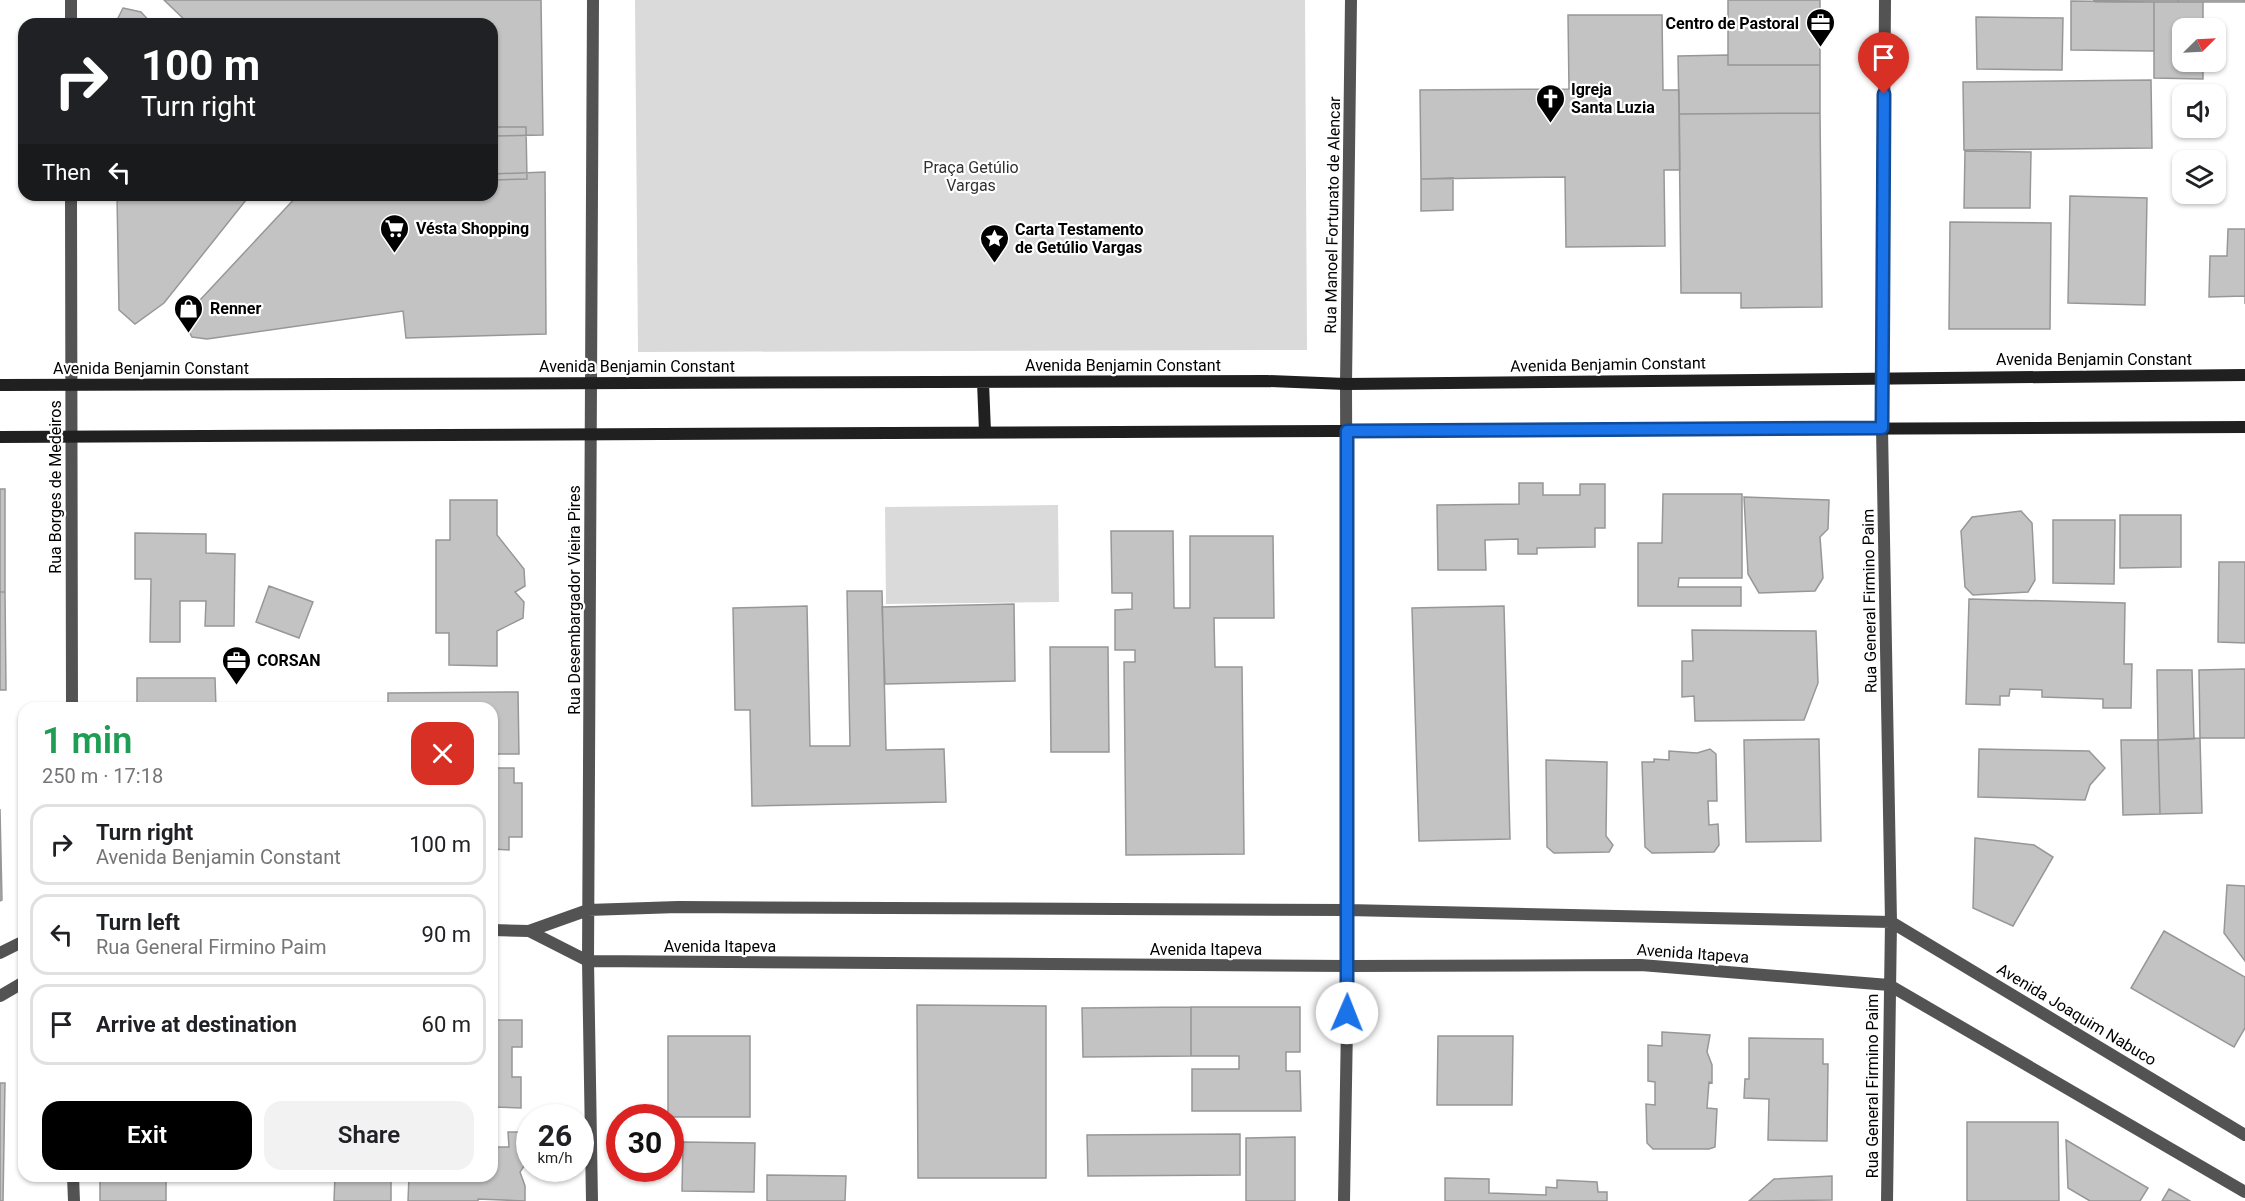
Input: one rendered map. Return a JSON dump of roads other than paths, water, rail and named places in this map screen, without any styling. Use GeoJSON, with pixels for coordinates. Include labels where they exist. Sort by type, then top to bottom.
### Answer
{"type":"FeatureCollection","features":[{"type":"Feature","properties":{"kind":"main road","name":"Avenida Benjamin Constant"},"geometry":{"type":"LineString","coordinates":[[0,385],[1267,381],[1346,384],[2245,375]]}},
{"type":"Feature","properties":{"kind":"main road"},"geometry":{"type":"LineString","coordinates":[[983,382],[985,432]]}},
{"type":"Feature","properties":{"kind":"main road"},"geometry":{"type":"LineString","coordinates":[[0,437],[2245,427]]}},
{"type":"Feature","properties":{"kind":"street"},"geometry":{"type":"LineString","coordinates":[[71,0],[71,18]]}},
{"type":"Feature","properties":{"kind":"street","name":"Rua Desembargador Vieira Pires"},"geometry":{"type":"LineString","coordinates":[[592,1201],[588,910],[593,0]]}},
{"type":"Feature","properties":{"kind":"street","name":"Rua Manoel Fortunato de Alencar"},"geometry":{"type":"LineString","coordinates":[[1344,1201],[1348,966],[1346,384],[1351,0]]}},
{"type":"Feature","properties":{"kind":"street","name":"Rua General Firmino Paim"},"geometry":{"type":"LineString","coordinates":[[1885,0],[1882,428],[1891,922],[1887,1201]]}},
{"type":"Feature","properties":{"kind":"street","name":"Rua Borges de Medeiros"},"geometry":{"type":"LineString","coordinates":[[71,201],[72,702]]}},
{"type":"Feature","properties":{"kind":"street","name":"Avenida Itapeva"},"geometry":{"type":"LineString","coordinates":[[498,930],[529,931],[588,910],[678,906],[1347,910],[1891,922]]}},
{"type":"Feature","properties":{"kind":"street","name":"Avenida Joaquim Nabuco"},"geometry":{"type":"LineString","coordinates":[[1891,922],[2245,1135]]}},
{"type":"Feature","properties":{"kind":"street","name":"Avenida Itapeva"},"geometry":{"type":"LineString","coordinates":[[529,931],[588,961],[1348,966],[1641,965],[1889,985]]}},
{"type":"Feature","properties":{"kind":"street"},"geometry":{"type":"LineString","coordinates":[[0,953],[18,944]]}},
{"type":"Feature","properties":{"kind":"street"},"geometry":{"type":"LineString","coordinates":[[1889,985],[2245,1192]]}},
{"type":"Feature","properties":{"kind":"street"},"geometry":{"type":"LineString","coordinates":[[0,996],[18,986]]}},
{"type":"Feature","properties":{"kind":"street"},"geometry":{"type":"LineString","coordinates":[[74,1182],[74,1201]]}},
{"type":"Feature","properties":{"kind":"place","name":"Centro de Pastoral"},"geometry":{"type":"Point","coordinates":[1820,48]}},
{"type":"Feature","properties":{"kind":"place","name":"Igreja Santa Luzia"},"geometry":{"type":"Point","coordinates":[1550,124]}},
{"type":"Feature","properties":{"kind":"place","name":"Vésta Shopping"},"geometry":{"type":"Point","coordinates":[395,254]}},
{"type":"Feature","properties":{"kind":"place","name":"Carta Testamento de Getúlio Vargas"},"geometry":{"type":"Point","coordinates":[994,264]}},
{"type":"Feature","properties":{"kind":"place","name":"Renner"},"geometry":{"type":"Point","coordinates":[189,334]}},
{"type":"Feature","properties":{"kind":"place","name":"CORSAN"},"geometry":{"type":"Point","coordinates":[236,686]}},
{"type":"Feature","properties":{"kind":"park label","name":"Praça Getúlio Vargas"},"geometry":{"type":"Point","coordinates":[971,176]}}]}
